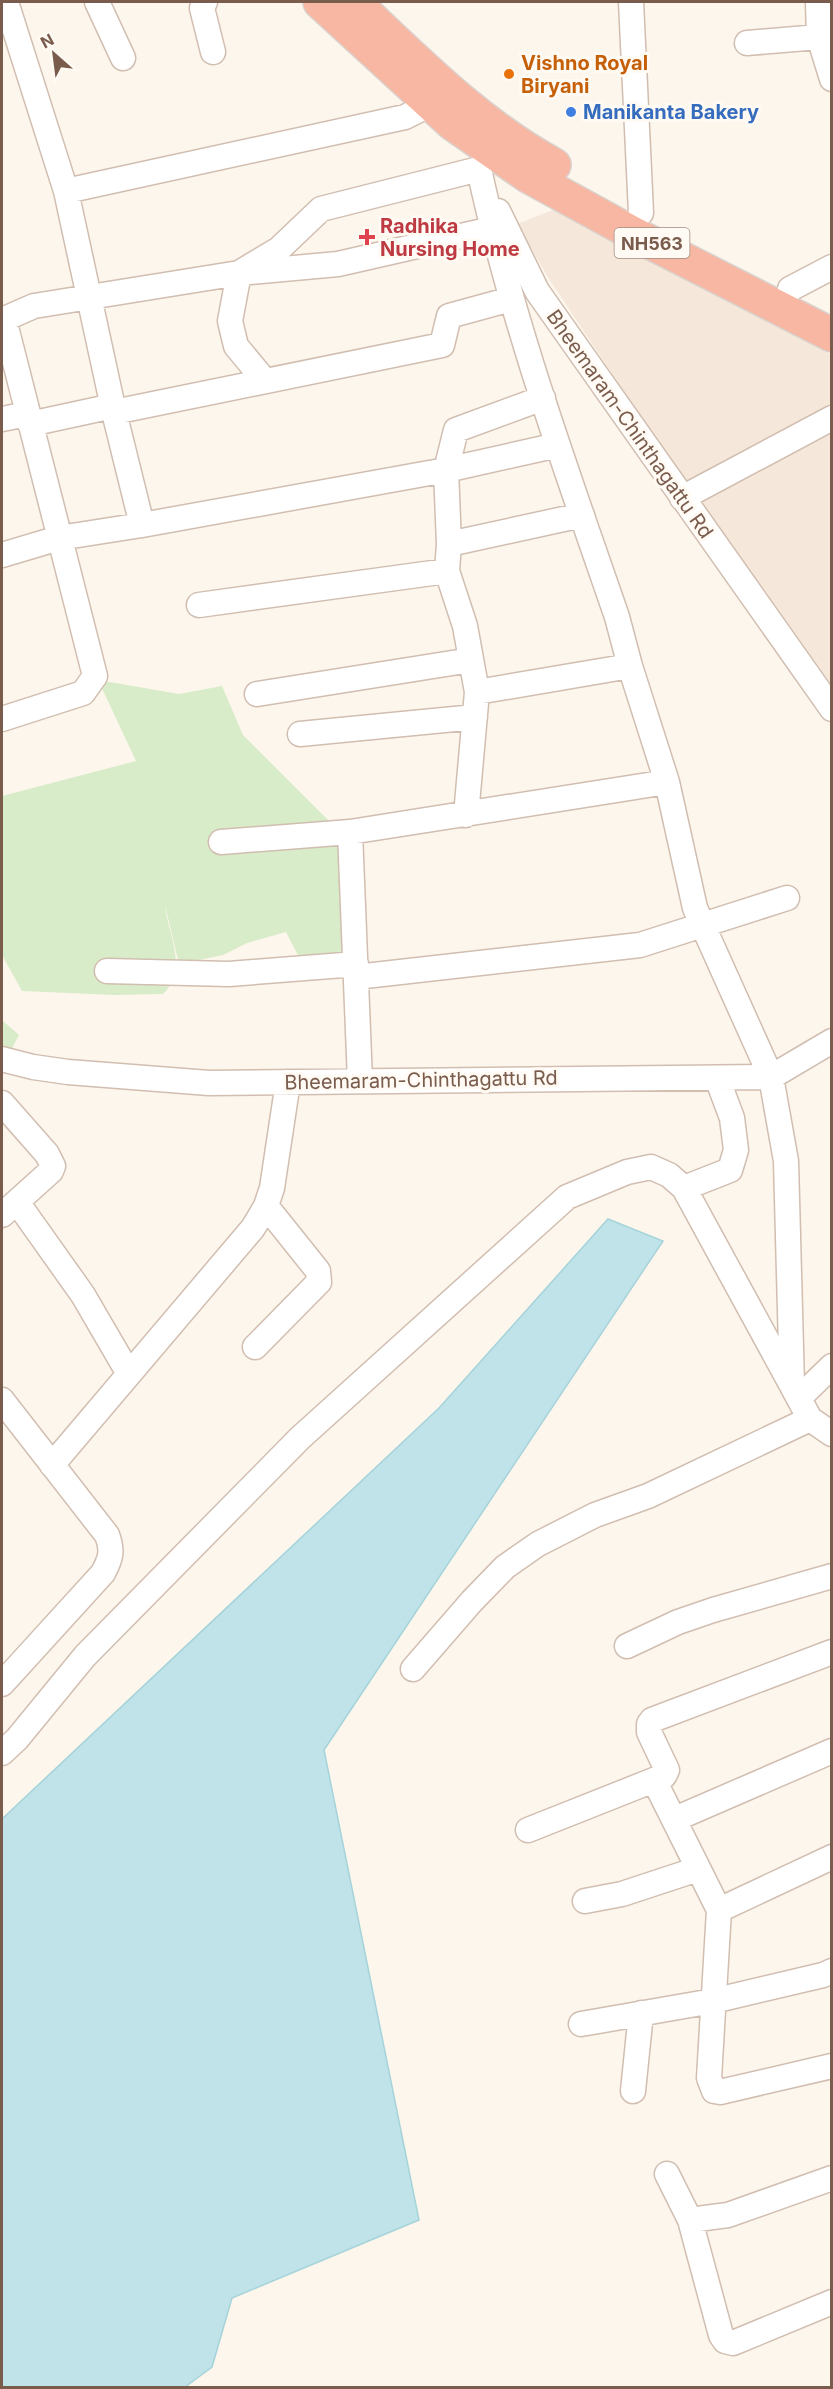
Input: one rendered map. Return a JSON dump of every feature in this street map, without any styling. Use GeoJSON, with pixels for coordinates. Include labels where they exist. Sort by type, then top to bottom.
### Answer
{"type":"FeatureCollection","features":[{"type":"Feature","properties":{"kind":"highway","name":"NH563"},"geometry":{"type":"LineString","coordinates":[[320,2],[426,101],[481,144],[528,176],[590,211],[831,335]]}},
{"type":"Feature","properties":{"kind":"highway","name":"NH563"},"geometry":{"type":"LineString","coordinates":[[354,2],[441,82],[481,144],[541,158],[641,213],[831,310]]}},
{"type":"Feature","properties":{"kind":"street"},"geometry":{"type":"LineString","coordinates":[[6,2],[66,190],[113,409],[142,525]]}},
{"type":"Feature","properties":{"kind":"street"},"geometry":{"type":"LineString","coordinates":[[98,2],[123,58]]}},
{"type":"Feature","properties":{"kind":"street"},"geometry":{"type":"LineString","coordinates":[[205,2],[202,8],[213,52]]}},
{"type":"Feature","properties":{"kind":"street"},"geometry":{"type":"LineString","coordinates":[[631,2],[641,213]]}},
{"type":"Feature","properties":{"kind":"street"},"geometry":{"type":"LineString","coordinates":[[818,2],[819,37],[831,79]]}},
{"type":"Feature","properties":{"kind":"street"},"geometry":{"type":"LineString","coordinates":[[747,43],[819,37]]}},
{"type":"Feature","properties":{"kind":"street"},"geometry":{"type":"LineString","coordinates":[[66,190],[405,117],[417,111],[426,101]]}},
{"type":"Feature","properties":{"kind":"street"},"geometry":{"type":"LineString","coordinates":[[265,381],[236,346],[230,321],[239,273],[279,249],[321,210],[481,144],[492,230],[558,445],[617,617],[667,782],[695,908],[771,1077],[786,1161],[800,1401]]}},
{"type":"Feature","properties":{"kind":"street","name":"Bheemaram-Chinthagattu Rd"},"geometry":{"type":"LineString","coordinates":[[481,144],[537,291],[831,709]]}},
{"type":"Feature","properties":{"kind":"street"},"geometry":{"type":"LineString","coordinates":[[2,719],[83,693],[95,676],[3,320],[34,306],[239,273],[338,264],[492,230]]}},
{"type":"Feature","properties":{"kind":"street"},"geometry":{"type":"LineString","coordinates":[[790,289],[831,267]]}},
{"type":"Feature","properties":{"kind":"street"},"geometry":{"type":"LineString","coordinates":[[2,419],[29,419],[113,409],[442,345],[448,316],[512,299]]}},
{"type":"Feature","properties":{"kind":"street"},"geometry":{"type":"LineString","coordinates":[[466,815],[477,692],[465,626],[447,571],[449,544],[446,470],[456,430],[543,398]]}},
{"type":"Feature","properties":{"kind":"street"},"geometry":{"type":"LineString","coordinates":[[682,498],[830,423]]}},
{"type":"Feature","properties":{"kind":"street"},"geometry":{"type":"LineString","coordinates":[[2,555],[59,538],[446,470],[558,445]]}},
{"type":"Feature","properties":{"kind":"street"},"geometry":{"type":"LineString","coordinates":[[449,544],[582,515]]}},
{"type":"Feature","properties":{"kind":"street"},"geometry":{"type":"LineString","coordinates":[[199,605],[447,571]]}},
{"type":"Feature","properties":{"kind":"street"},"geometry":{"type":"LineString","coordinates":[[257,694],[471,660]]}},
{"type":"Feature","properties":{"kind":"street"},"geometry":{"type":"LineString","coordinates":[[477,692],[630,666]]}},
{"type":"Feature","properties":{"kind":"street"},"geometry":{"type":"LineString","coordinates":[[300,734],[474,717]]}},
{"type":"Feature","properties":{"kind":"street"},"geometry":{"type":"LineString","coordinates":[[221,842],[350,832],[667,782]]}},
{"type":"Feature","properties":{"kind":"street"},"geometry":{"type":"LineString","coordinates":[[350,832],[360,1081]]}},
{"type":"Feature","properties":{"kind":"street"},"geometry":{"type":"LineString","coordinates":[[107,971],[229,974],[356,970],[640,945],[787,898]]}},
{"type":"Feature","properties":{"kind":"street","name":"Bheemaram-Chinthagattu Rd"},"geometry":{"type":"LineString","coordinates":[[2,1059],[33,1067],[209,1083],[771,1077],[831,1041]]}},
{"type":"Feature","properties":{"kind":"street"},"geometry":{"type":"LineString","coordinates":[[684,1188],[730,1170],[736,1150],[732,1118],[717,1078]]}},
{"type":"Feature","properties":{"kind":"street"},"geometry":{"type":"LineString","coordinates":[[52,1465],[253,1228],[266,1206],[272,1188],[288,1082]]}},
{"type":"Feature","properties":{"kind":"street"},"geometry":{"type":"LineString","coordinates":[[2,1103],[47,1154],[53,1166],[51,1171],[9,1208],[83,1295],[129,1374]]}},
{"type":"Feature","properties":{"kind":"street"},"geometry":{"type":"LineString","coordinates":[[2,1753],[17,1739],[85,1656],[300,1437],[567,1197],[627,1172],[651,1167],[669,1175],[684,1188],[800,1401],[831,1434]]}},
{"type":"Feature","properties":{"kind":"street"},"geometry":{"type":"LineString","coordinates":[[255,1347],[315,1286],[319,1277],[318,1271],[266,1206]]}},
{"type":"Feature","properties":{"kind":"street"},"geometry":{"type":"LineString","coordinates":[[413,1669],[505,1567],[538,1544],[595,1515],[648,1496],[800,1401],[831,1366]]}},
{"type":"Feature","properties":{"kind":"street"},"geometry":{"type":"LineString","coordinates":[[2,1400],[107,1535],[112,1548],[111,1557],[103,1572],[2,1684]]}},
{"type":"Feature","properties":{"kind":"street"},"geometry":{"type":"LineString","coordinates":[[627,1646],[678,1622],[831,1576]]}},
{"type":"Feature","properties":{"kind":"street"},"geometry":{"type":"LineString","coordinates":[[528,1830],[664,1776],[667,1770],[649,1732],[649,1724],[652,1720],[831,1652]]}},
{"type":"Feature","properties":{"kind":"street"},"geometry":{"type":"LineString","coordinates":[[675,1819],[831,1751]]}},
{"type":"Feature","properties":{"kind":"street"},"geometry":{"type":"LineString","coordinates":[[654,1780],[719,1910],[709,2078],[714,2091],[720,2092],[831,2066]]}},
{"type":"Feature","properties":{"kind":"street"},"geometry":{"type":"LineString","coordinates":[[719,1910],[831,1857]]}},
{"type":"Feature","properties":{"kind":"street"},"geometry":{"type":"LineString","coordinates":[[585,1900],[622,1894],[698,1869]]}},
{"type":"Feature","properties":{"kind":"street"},"geometry":{"type":"LineString","coordinates":[[581,2024],[713,2001],[824,1975],[831,1971]]}},
{"type":"Feature","properties":{"kind":"street"},"geometry":{"type":"LineString","coordinates":[[633,2091],[641,2013]]}},
{"type":"Feature","properties":{"kind":"street"},"geometry":{"type":"LineString","coordinates":[[668,2174],[690,2220],[721,2335],[725,2340],[733,2343],[831,2305]]}},
{"type":"Feature","properties":{"kind":"street"},"geometry":{"type":"LineString","coordinates":[[690,2220],[728,2215],[831,2178]]}},
{"type":"Feature","properties":{"kind":"shaded area"},"geometry":{"type":"Polygon","coordinates":[[[558,208],[831,355],[831,684],[640,416],[549,279],[517,224],[558,208]]]}},
{"type":"Feature","properties":{"kind":"green space"},"geometry":{"type":"Polygon","coordinates":[[[98,680],[179,694],[222,686],[243,735],[345,837],[349,965],[302,963],[286,932],[247,943],[223,955],[179,964],[165,905],[176,963],[171,984],[163,994],[115,995],[22,991],[2,955],[2,796],[136,761],[98,680]]]}},
{"type":"Feature","properties":{"kind":"green space"},"geometry":{"type":"Polygon","coordinates":[[[2,1020],[19,1035],[8,1056],[2,1054],[2,1020]]]}},
{"type":"Feature","properties":{"kind":"water"},"geometry":{"type":"Polygon","coordinates":[[[608,1219],[663,1241],[324,1750],[419,2220],[232,2298],[212,2367],[185,2387],[2,2387],[2,1819],[439,1408],[608,1219]]]}},
{"type":"Feature","properties":{"kind":"place","name":"Vishno Royal Biryani"},"geometry":{"type":"Point","coordinates":[509,74]}},
{"type":"Feature","properties":{"kind":"place","name":"Manikanta Bakery"},"geometry":{"type":"Point","coordinates":[571,112]}},
{"type":"Feature","properties":{"kind":"place","name":"Radhika Nursing Home"},"geometry":{"type":"Point","coordinates":[367,237]}}]}
